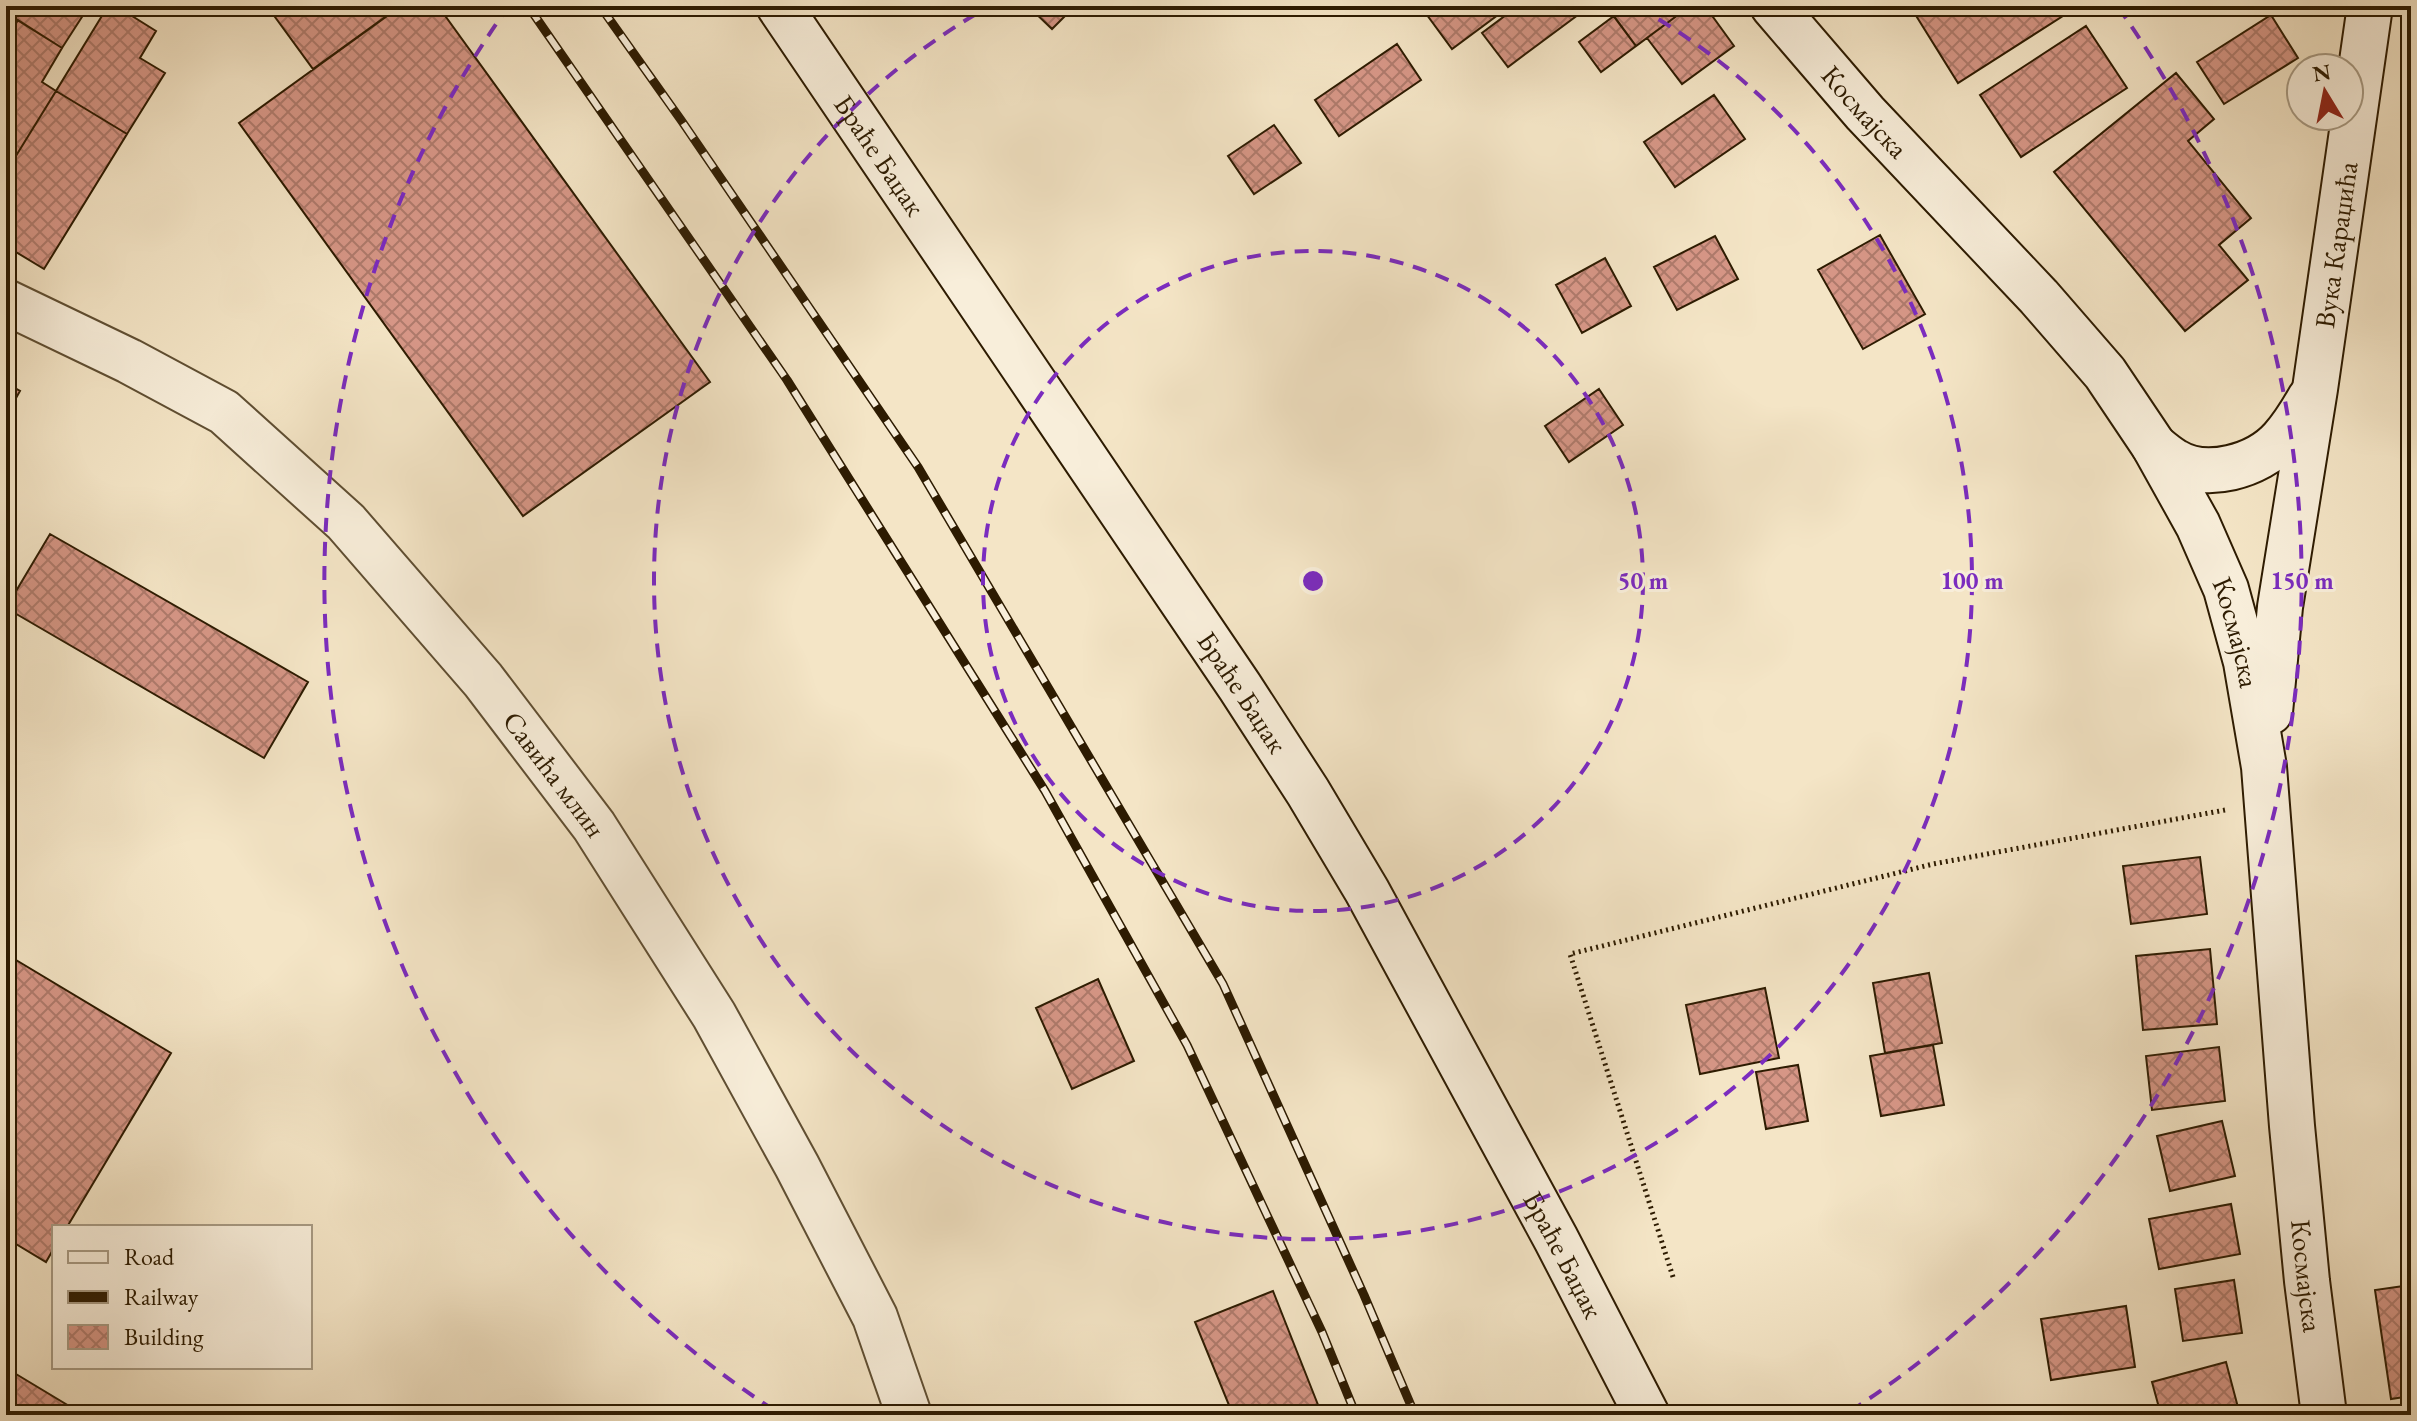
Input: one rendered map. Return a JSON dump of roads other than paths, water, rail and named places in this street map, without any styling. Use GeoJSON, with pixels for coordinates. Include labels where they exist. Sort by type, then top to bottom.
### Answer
{"type":"FeatureCollection","features":[{"type":"Feature","properties":{"kind":"street","name":"Браће Баџак"},"geometry":{"type":"LineString","coordinates":[[779,6],[1214,648],[1308,792],[1419,986],[1647,1415]]}},
{"type":"Feature","properties":{"kind":"street","name":"Космајска"},"geometry":{"type":"LineString","coordinates":[[1773,6],[1865,113],[2077,338],[2114,385],[2154,446],[2198,525],[2226,589],[2246,662],[2265,785],[2293,1141],[2324,1415]]}},
{"type":"Feature","properties":{"kind":"street","name":"Вука Караџића"},"geometry":{"type":"LineString","coordinates":[[2265,785],[2280,607],[2370,6]]}},
{"type":"Feature","properties":{"kind":"street","name":"Савића млин"},"geometry":{"type":"LineString","coordinates":[[6,302],[129,361],[224,412],[346,522],[483,680],[594,826],[714,1015],[875,1317],[909,1415]]}},
{"type":"Feature","properties":{"kind":"street","name":"Вука Караџића"},"geometry":{"type":"LineString","coordinates":[[2154,446],[2176,463],[2202,471],[2233,467],[2258,457],[2280,442],[2297,421],[2315,389]]}},
{"type":"Feature","properties":{"kind":"railway"},"geometry":{"type":"LineString","coordinates":[[528,6],[787,380],[1045,791],[1187,1045],[1322,1332],[1356,1415]]}},
{"type":"Feature","properties":{"kind":"railway"},"geometry":{"type":"LineString","coordinates":[[600,6],[918,467],[1223,984],[1415,1415]]}}]}
